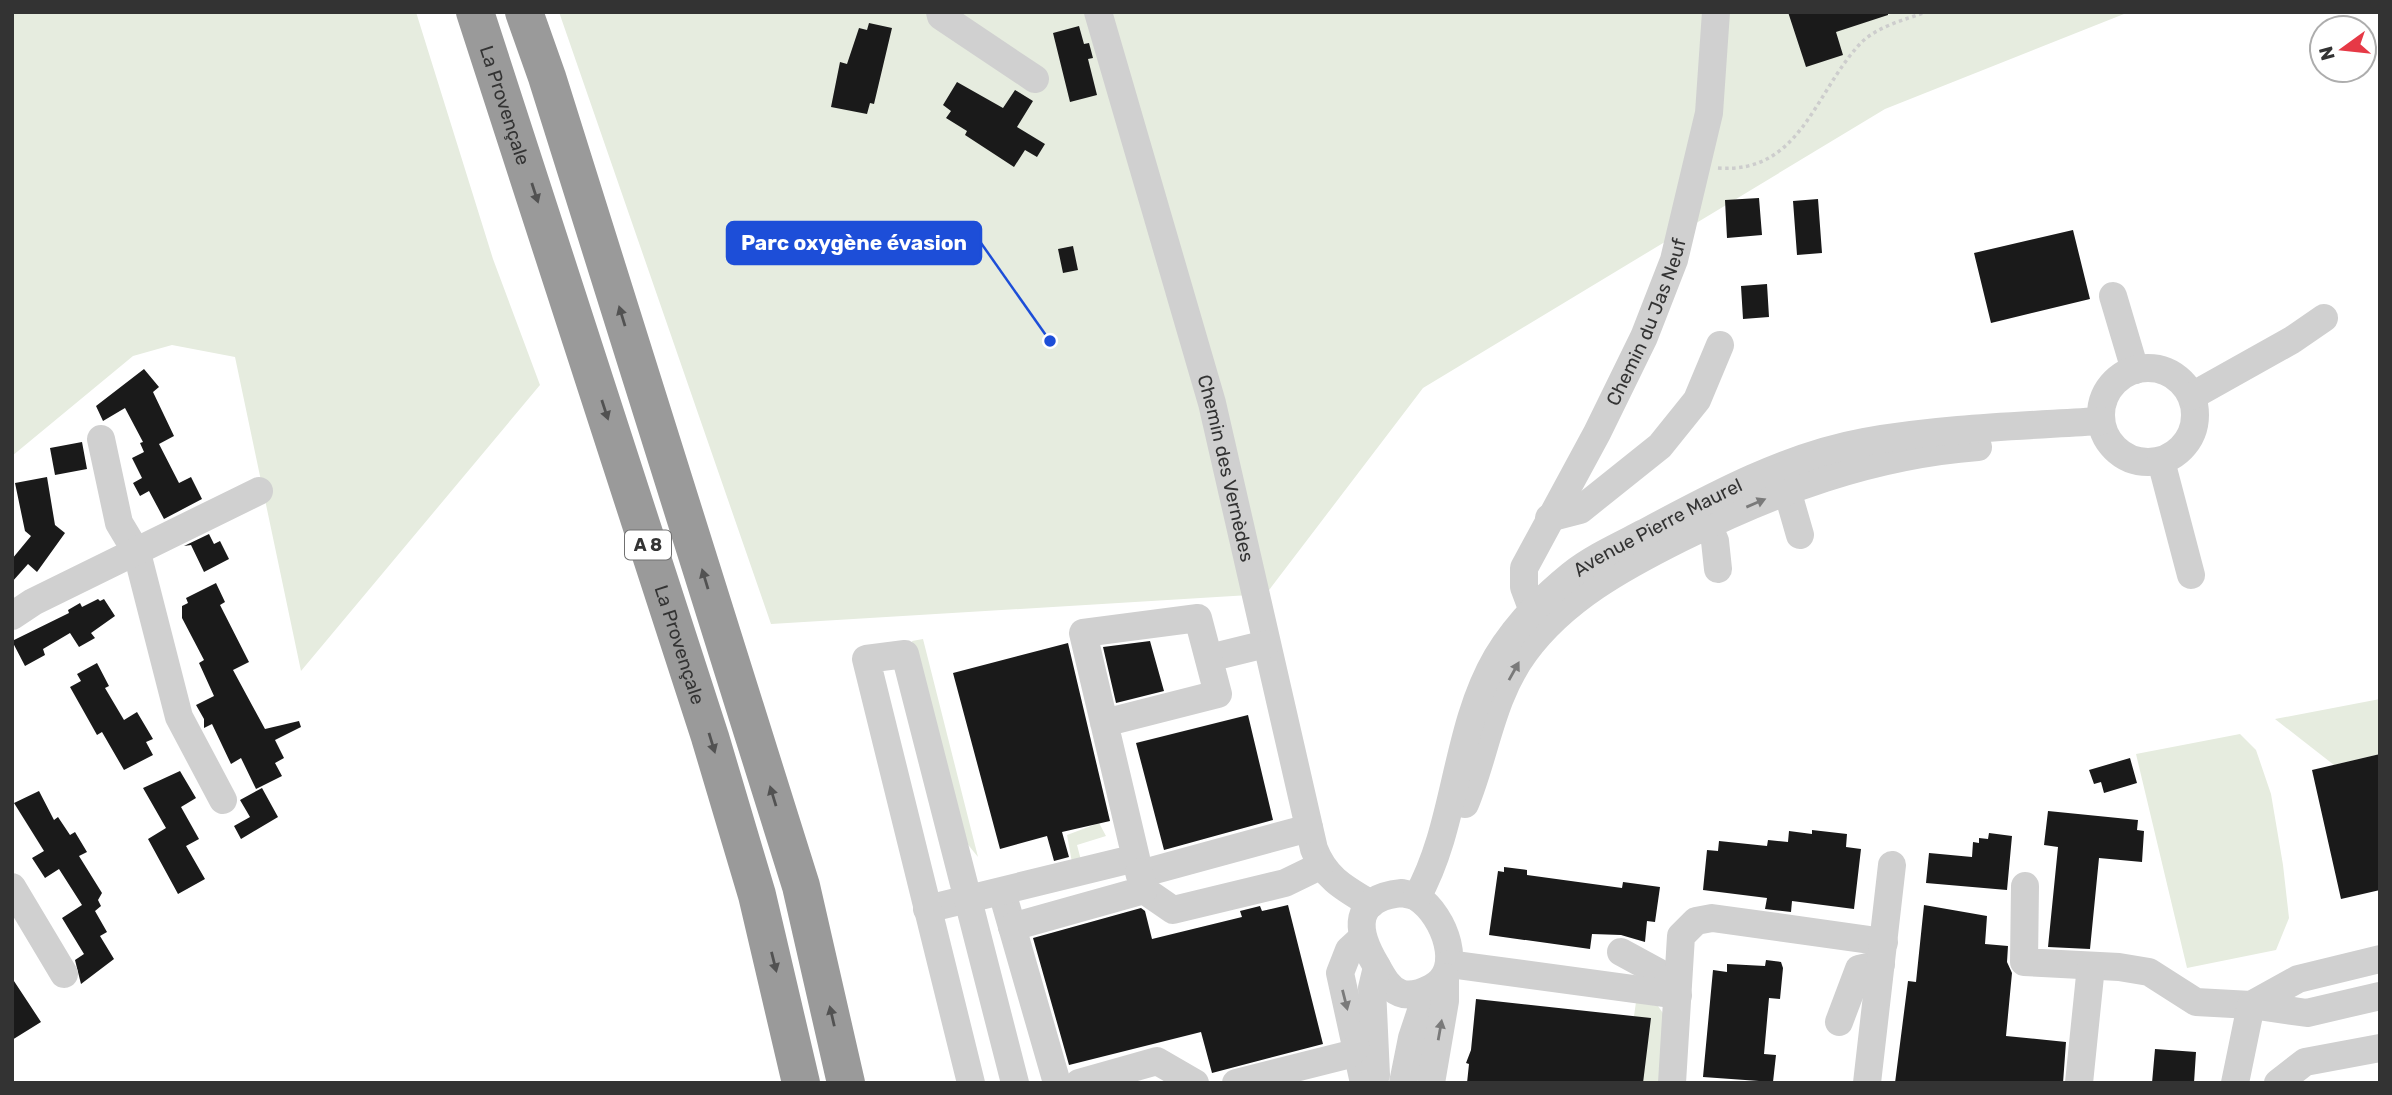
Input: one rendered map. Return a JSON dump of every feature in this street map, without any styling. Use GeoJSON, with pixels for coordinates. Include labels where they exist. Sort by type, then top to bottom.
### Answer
{"type":"FeatureCollection","features":[{"type":"Feature","properties":{"kind":"highway","name":"La Provençale"},"geometry":{"type":"LineString","coordinates":[[475,12],[710,737],[757,895],[801,1083]]}},
{"type":"Feature","properties":{"kind":"highway","name":"A 8"},"geometry":{"type":"LineString","coordinates":[[524,12],[801,886],[846,1083]]}},
{"type":"Feature","properties":{"kind":"street"},"geometry":{"type":"LineString","coordinates":[[940,12],[941,16],[1035,79]]}},
{"type":"Feature","properties":{"kind":"street","name":"Chemin des Vernèdes"},"geometry":{"type":"LineString","coordinates":[[1098,12],[1209,391],[1320,866]]}},
{"type":"Feature","properties":{"kind":"street","name":"Chemin du Jas Neuf"},"geometry":{"type":"LineString","coordinates":[[1533,611],[1524,587],[1524,568],[1597,433],[1644,337],[1674,260],[1710,113],[1716,12]]}},
{"type":"Feature","properties":{"kind":"street"},"geometry":{"type":"LineString","coordinates":[[2113,296],[2135,370]]}},
{"type":"Feature","properties":{"kind":"street"},"geometry":{"type":"LineString","coordinates":[[2192,396],[2292,340],[2324,318]]}},
{"type":"Feature","properties":{"kind":"street"},"geometry":{"type":"LineString","coordinates":[[1549,518],[1580,510],[1660,446],[1697,400],[1720,345]]}},
{"type":"Feature","properties":{"kind":"street"},"geometry":{"type":"LineString","coordinates":[[2158,368],[2172,374],[2192,396],[2194,427],[2187,442],[2175,454],[2161,461],[2144,462],[2128,458],[2115,449],[2101,421],[2106,392],[2116,380],[2135,370],[2158,368]]}},
{"type":"Feature","properties":{"kind":"street","name":"Avenue Pierre Maurel"},"geometry":{"type":"LineString","coordinates":[[1417,897],[1433,866],[1477,703],[1497,657],[1533,611],[1573,573],[1705,500],[1788,465],[1861,442],[1942,430],[2101,421]]}},
{"type":"Feature","properties":{"kind":"street"},"geometry":{"type":"LineString","coordinates":[[1446,819],[1465,804],[1479,767],[1494,706],[1523,654],[1556,615],[1629,564],[1708,524],[1787,490],[1887,459],[1955,448],[2042,442],[2066,423]]}},
{"type":"Feature","properties":{"kind":"street"},"geometry":{"type":"LineString","coordinates":[[101,439],[118,523],[137,553],[179,717],[223,800]]}},
{"type":"Feature","properties":{"kind":"street"},"geometry":{"type":"LineString","coordinates":[[2161,461],[2191,575]]}},
{"type":"Feature","properties":{"kind":"street"},"geometry":{"type":"LineString","coordinates":[[1787,490],[1800,535]]}},
{"type":"Feature","properties":{"kind":"street"},"geometry":{"type":"LineString","coordinates":[[12,616],[33,602],[259,491]]}},
{"type":"Feature","properties":{"kind":"street"},"geometry":{"type":"LineString","coordinates":[[1708,524],[1715,541],[1718,569]]}},
{"type":"Feature","properties":{"kind":"street"},"geometry":{"type":"LineString","coordinates":[[1104,723],[1218,694],[1198,618],[1083,633],[1104,723],[1140,874],[1173,910],[1285,883],[1320,866],[1330,878],[1371,904]]}},
{"type":"Feature","properties":{"kind":"street"},"geometry":{"type":"LineString","coordinates":[[1209,658],[1266,644]]}},
{"type":"Feature","properties":{"kind":"street"},"geometry":{"type":"LineString","coordinates":[[971,1083],[866,659],[905,654],[1015,1083]]}},
{"type":"Feature","properties":{"kind":"street"},"geometry":{"type":"LineString","coordinates":[[1012,927],[1140,874],[1309,828]]}},
{"type":"Feature","properties":{"kind":"street"},"geometry":{"type":"LineString","coordinates":[[1867,1083],[1892,866]]}},
{"type":"Feature","properties":{"kind":"street"},"geometry":{"type":"LineString","coordinates":[[927,909],[1002,892],[1140,874]]}},
{"type":"Feature","properties":{"kind":"street"},"geometry":{"type":"LineString","coordinates":[[2025,886],[2024,962],[2149,972],[2196,1002],[2251,1005],[2307,1013],[2380,996]]}},
{"type":"Feature","properties":{"kind":"street"},"geometry":{"type":"LineString","coordinates":[[12,887],[64,974]]}},
{"type":"Feature","properties":{"kind":"street"},"geometry":{"type":"LineString","coordinates":[[1002,892],[1057,1083]]}},
{"type":"Feature","properties":{"kind":"street"},"geometry":{"type":"LineString","coordinates":[[1404,1083],[1412,1038],[1440,977],[1450,953],[1442,931],[1417,897],[1394,894],[1371,904],[1362,915],[1361,939],[1386,983],[1397,992],[1415,995],[1440,977],[1678,989]]}},
{"type":"Feature","properties":{"kind":"street"},"geometry":{"type":"LineString","coordinates":[[1672,1083],[1681,936],[1696,921],[1712,918],[1883,953]]}},
{"type":"Feature","properties":{"kind":"street"},"geometry":{"type":"LineString","coordinates":[[1361,939],[1349,950],[1340,973],[1364,1083]]}},
{"type":"Feature","properties":{"kind":"street"},"geometry":{"type":"LineString","coordinates":[[1621,952],[1678,989]]}},
{"type":"Feature","properties":{"kind":"street"},"geometry":{"type":"LineString","coordinates":[[1839,1022],[1859,969],[1883,953]]}},
{"type":"Feature","properties":{"kind":"street"},"geometry":{"type":"LineString","coordinates":[[2235,1083],[2251,1005],[2298,979],[2380,959]]}},
{"type":"Feature","properties":{"kind":"street"},"geometry":{"type":"LineString","coordinates":[[2079,1083],[2091,966]]}},
{"type":"Feature","properties":{"kind":"street"},"geometry":{"type":"LineString","coordinates":[[1377,967],[1372,989],[1377,1083]]}},
{"type":"Feature","properties":{"kind":"street"},"geometry":{"type":"LineString","coordinates":[[1431,1083],[1445,1001],[1440,977]]}},
{"type":"Feature","properties":{"kind":"street"},"geometry":{"type":"LineString","coordinates":[[1236,1083],[1348,1055],[1356,1048]]}},
{"type":"Feature","properties":{"kind":"street"},"geometry":{"type":"LineString","coordinates":[[2278,1083],[2305,1062],[2380,1048]]}},
{"type":"Feature","properties":{"kind":"street"},"geometry":{"type":"LineString","coordinates":[[1079,1083],[1157,1061],[1195,1083]]}},
{"type":"Feature","properties":{"kind":"path"},"geometry":{"type":"LineString","coordinates":[[1698,167],[1730,169],[1759,163],[1787,149],[1860,44],[1891,24],[1926,12]]}},
{"type":"Feature","properties":{"kind":"shaded area"},"geometry":{"type":"Polygon","coordinates":[[[12,12],[416,12],[493,259],[540,385],[301,671],[235,357],[172,345],[133,356],[12,456],[12,12]]]}},
{"type":"Feature","properties":{"kind":"shaded area"},"geometry":{"type":"Polygon","coordinates":[[[559,12],[2129,12],[1885,109],[1423,388],[1266,594],[771,624],[559,12]]]}},
{"type":"Feature","properties":{"kind":"shaded area"},"geometry":{"type":"Polygon","coordinates":[[[923,639],[978,857],[965,841],[912,641],[923,639]]]}},
{"type":"Feature","properties":{"kind":"shaded area"},"geometry":{"type":"Polygon","coordinates":[[[2380,699],[2380,754],[2334,765],[2275,719],[2380,699]]]}},
{"type":"Feature","properties":{"kind":"shaded area"},"geometry":{"type":"Polygon","coordinates":[[[2240,734],[2256,750],[2271,794],[2289,918],[2276,950],[2187,968],[2136,754],[2240,734]]]}},
{"type":"Feature","properties":{"kind":"shaded area"},"geometry":{"type":"Polygon","coordinates":[[[1099,823],[1106,836],[1077,845],[1082,864],[1073,868],[1067,835],[1099,823]]]}},
{"type":"Feature","properties":{"kind":"shaded area"},"geometry":{"type":"Polygon","coordinates":[[[1636,1002],[1658,1006],[1667,1019],[1661,1083],[1643,1083],[1634,1016],[1636,1002]]]}},
{"type":"Feature","properties":{"kind":"building"},"geometry":{"type":"Polygon","coordinates":[[[1788,12],[1888,12],[1888,15],[1836,32],[1843,55],[1806,67],[1788,12]]]}},
{"type":"Feature","properties":{"kind":"building"},"geometry":{"type":"Polygon","coordinates":[[[869,23],[892,28],[874,104],[870,103],[867,114],[831,107],[840,62],[847,64],[859,28],[867,30],[869,23]]]}},
{"type":"Feature","properties":{"kind":"building"},"geometry":{"type":"Polygon","coordinates":[[[1079,26],[1084,44],[1089,43],[1093,58],[1088,59],[1097,95],[1070,102],[1053,33],[1079,26]]]}},
{"type":"Feature","properties":{"kind":"building"},"geometry":{"type":"Polygon","coordinates":[[[957,82],[1003,108],[1015,90],[1033,101],[1017,127],[1045,144],[1037,157],[1025,150],[1014,167],[965,135],[967,131],[946,118],[951,111],[943,105],[957,82]]]}},
{"type":"Feature","properties":{"kind":"building"},"geometry":{"type":"Polygon","coordinates":[[[1759,198],[1762,235],[1727,238],[1725,200],[1759,198]]]}},
{"type":"Feature","properties":{"kind":"building"},"geometry":{"type":"Polygon","coordinates":[[[1818,199],[1822,253],[1797,255],[1793,201],[1818,199]]]}},
{"type":"Feature","properties":{"kind":"building"},"geometry":{"type":"Polygon","coordinates":[[[2073,230],[2090,299],[1991,323],[1974,253],[2073,230]]]}},
{"type":"Feature","properties":{"kind":"building"},"geometry":{"type":"Polygon","coordinates":[[[1073,246],[1078,270],[1063,273],[1058,249],[1073,246]]]}},
{"type":"Feature","properties":{"kind":"building"},"geometry":{"type":"Polygon","coordinates":[[[1767,284],[1769,317],[1743,319],[1741,286],[1767,284]]]}},
{"type":"Feature","properties":{"kind":"building"},"geometry":{"type":"Polygon","coordinates":[[[144,369],[159,387],[153,392],[174,436],[159,444],[179,483],[191,477],[202,499],[164,519],[149,491],[140,496],[133,483],[142,478],[132,458],[144,452],[140,443],[143,442],[125,408],[103,421],[96,406],[144,369]]]}},
{"type":"Feature","properties":{"kind":"building"},"geometry":{"type":"Polygon","coordinates":[[[82,442],[87,469],[55,475],[50,448],[82,442]]]}},
{"type":"Feature","properties":{"kind":"building"},"geometry":{"type":"Polygon","coordinates":[[[47,477],[55,525],[65,533],[37,572],[28,564],[12,582],[12,559],[31,536],[25,531],[15,483],[47,477]]]}},
{"type":"Feature","properties":{"kind":"building"},"geometry":{"type":"Polygon","coordinates":[[[209,534],[214,544],[220,541],[229,559],[204,572],[191,545],[184,546],[209,534]]]}},
{"type":"Feature","properties":{"kind":"building"},"geometry":{"type":"Polygon","coordinates":[[[216,583],[225,602],[220,605],[249,662],[233,670],[265,729],[299,721],[301,727],[275,740],[284,758],[275,763],[282,776],[256,789],[241,758],[231,764],[212,724],[204,728],[204,719],[196,705],[214,696],[199,663],[204,660],[182,618],[182,606],[188,603],[186,598],[216,583]]]}},
{"type":"Feature","properties":{"kind":"building"},"geometry":{"type":"Polygon","coordinates":[[[104,599],[115,616],[91,633],[95,638],[79,647],[70,633],[43,649],[45,655],[25,666],[12,641],[69,613],[68,610],[80,603],[82,607],[104,599]]]}},
{"type":"Feature","properties":{"kind":"building"},"geometry":{"type":"Polygon","coordinates":[[[1150,641],[1164,691],[1116,703],[1103,647],[1150,641]]]}},
{"type":"Feature","properties":{"kind":"building"},"geometry":{"type":"Polygon","coordinates":[[[1068,643],[1110,821],[1062,832],[1069,857],[1054,861],[1047,836],[1000,849],[953,673],[1068,643]]]}},
{"type":"Feature","properties":{"kind":"building"},"geometry":{"type":"Polygon","coordinates":[[[97,663],[109,686],[105,688],[124,720],[137,712],[153,739],[146,742],[153,755],[124,770],[102,732],[97,735],[70,687],[81,681],[77,674],[97,663]]]}},
{"type":"Feature","properties":{"kind":"building"},"geometry":{"type":"Polygon","coordinates":[[[1248,715],[1273,820],[1164,850],[1136,743],[1248,715]]]}},
{"type":"Feature","properties":{"kind":"building"},"geometry":{"type":"Polygon","coordinates":[[[2380,754],[2380,890],[2341,899],[2312,770],[2380,754]]]}},
{"type":"Feature","properties":{"kind":"building"},"geometry":{"type":"Polygon","coordinates":[[[2130,758],[2137,783],[2104,793],[2101,782],[2094,784],[2089,770],[2130,758]]]}},
{"type":"Feature","properties":{"kind":"building"},"geometry":{"type":"Polygon","coordinates":[[[180,771],[196,798],[181,807],[199,839],[186,846],[205,879],[178,894],[148,839],[166,828],[143,788],[180,771]]]}},
{"type":"Feature","properties":{"kind":"building"},"geometry":{"type":"Polygon","coordinates":[[[262,788],[278,817],[241,839],[234,826],[250,817],[240,800],[262,788]]]}},
{"type":"Feature","properties":{"kind":"building"},"geometry":{"type":"Polygon","coordinates":[[[39,791],[54,820],[58,817],[70,835],[75,832],[87,852],[79,856],[102,893],[98,900],[101,906],[95,911],[107,932],[100,936],[114,959],[81,984],[75,960],[84,954],[62,918],[82,905],[59,869],[45,878],[32,858],[44,851],[14,803],[39,791]]]}},
{"type":"Feature","properties":{"kind":"building"},"geometry":{"type":"Polygon","coordinates":[[[2048,811],[2138,820],[2137,830],[2144,831],[2142,862],[2099,858],[2090,949],[2048,947],[2058,847],[2044,845],[2048,811]]]}},
{"type":"Feature","properties":{"kind":"building"},"geometry":{"type":"Polygon","coordinates":[[[1812,830],[1847,834],[1846,847],[1861,849],[1854,909],[1792,901],[1791,912],[1765,909],[1767,898],[1703,890],[1707,850],[1718,851],[1719,841],[1767,846],[1768,840],[1788,842],[1789,831],[1812,834],[1812,830]]]}},
{"type":"Feature","properties":{"kind":"building"},"geometry":{"type":"Polygon","coordinates":[[[1989,833],[2012,836],[2007,890],[1926,883],[1929,853],[1972,857],[1973,842],[1979,843],[1979,838],[1988,839],[1989,833]]]}},
{"type":"Feature","properties":{"kind":"building"},"geometry":{"type":"Polygon","coordinates":[[[1504,867],[1527,870],[1527,875],[1622,888],[1623,882],[1660,887],[1655,922],[1647,921],[1645,942],[1621,935],[1592,934],[1590,949],[1489,935],[1498,871],[1504,872],[1504,867]]]}},
{"type":"Feature","properties":{"kind":"building"},"geometry":{"type":"Polygon","coordinates":[[[1288,905],[1323,1044],[1212,1073],[1201,1032],[1069,1065],[1033,938],[1141,908],[1145,911],[1152,939],[1242,917],[1240,911],[1260,906],[1262,911],[1288,905]]]}},
{"type":"Feature","properties":{"kind":"building"},"geometry":{"type":"Polygon","coordinates":[[[1924,905],[1987,916],[1985,944],[2008,946],[2007,962],[2012,973],[2006,1036],[2066,1042],[2063,1083],[1895,1083],[1908,981],[1916,982],[1924,905]]]}},
{"type":"Feature","properties":{"kind":"building"},"geometry":{"type":"Polygon","coordinates":[[[1766,960],[1781,962],[1783,968],[1780,999],[1769,998],[1764,1054],[1776,1055],[1773,1082],[1703,1077],[1713,970],[1727,972],[1727,964],[1765,966],[1766,960]]]}},
{"type":"Feature","properties":{"kind":"building"},"geometry":{"type":"Polygon","coordinates":[[[12,978],[41,1022],[12,1040],[12,978]]]}},
{"type":"Feature","properties":{"kind":"building"},"geometry":{"type":"Polygon","coordinates":[[[1476,999],[1651,1018],[1643,1083],[1467,1083],[1469,1064],[1466,1063],[1471,1050],[1476,999]]]}},
{"type":"Feature","properties":{"kind":"building"},"geometry":{"type":"Polygon","coordinates":[[[2155,1049],[2196,1052],[2194,1083],[2152,1083],[2155,1049]]]}},
{"type":"Feature","properties":{"kind":"place","name":"Parc oxygène évasion"},"geometry":{"type":"Point","coordinates":[1050,341]}}]}
